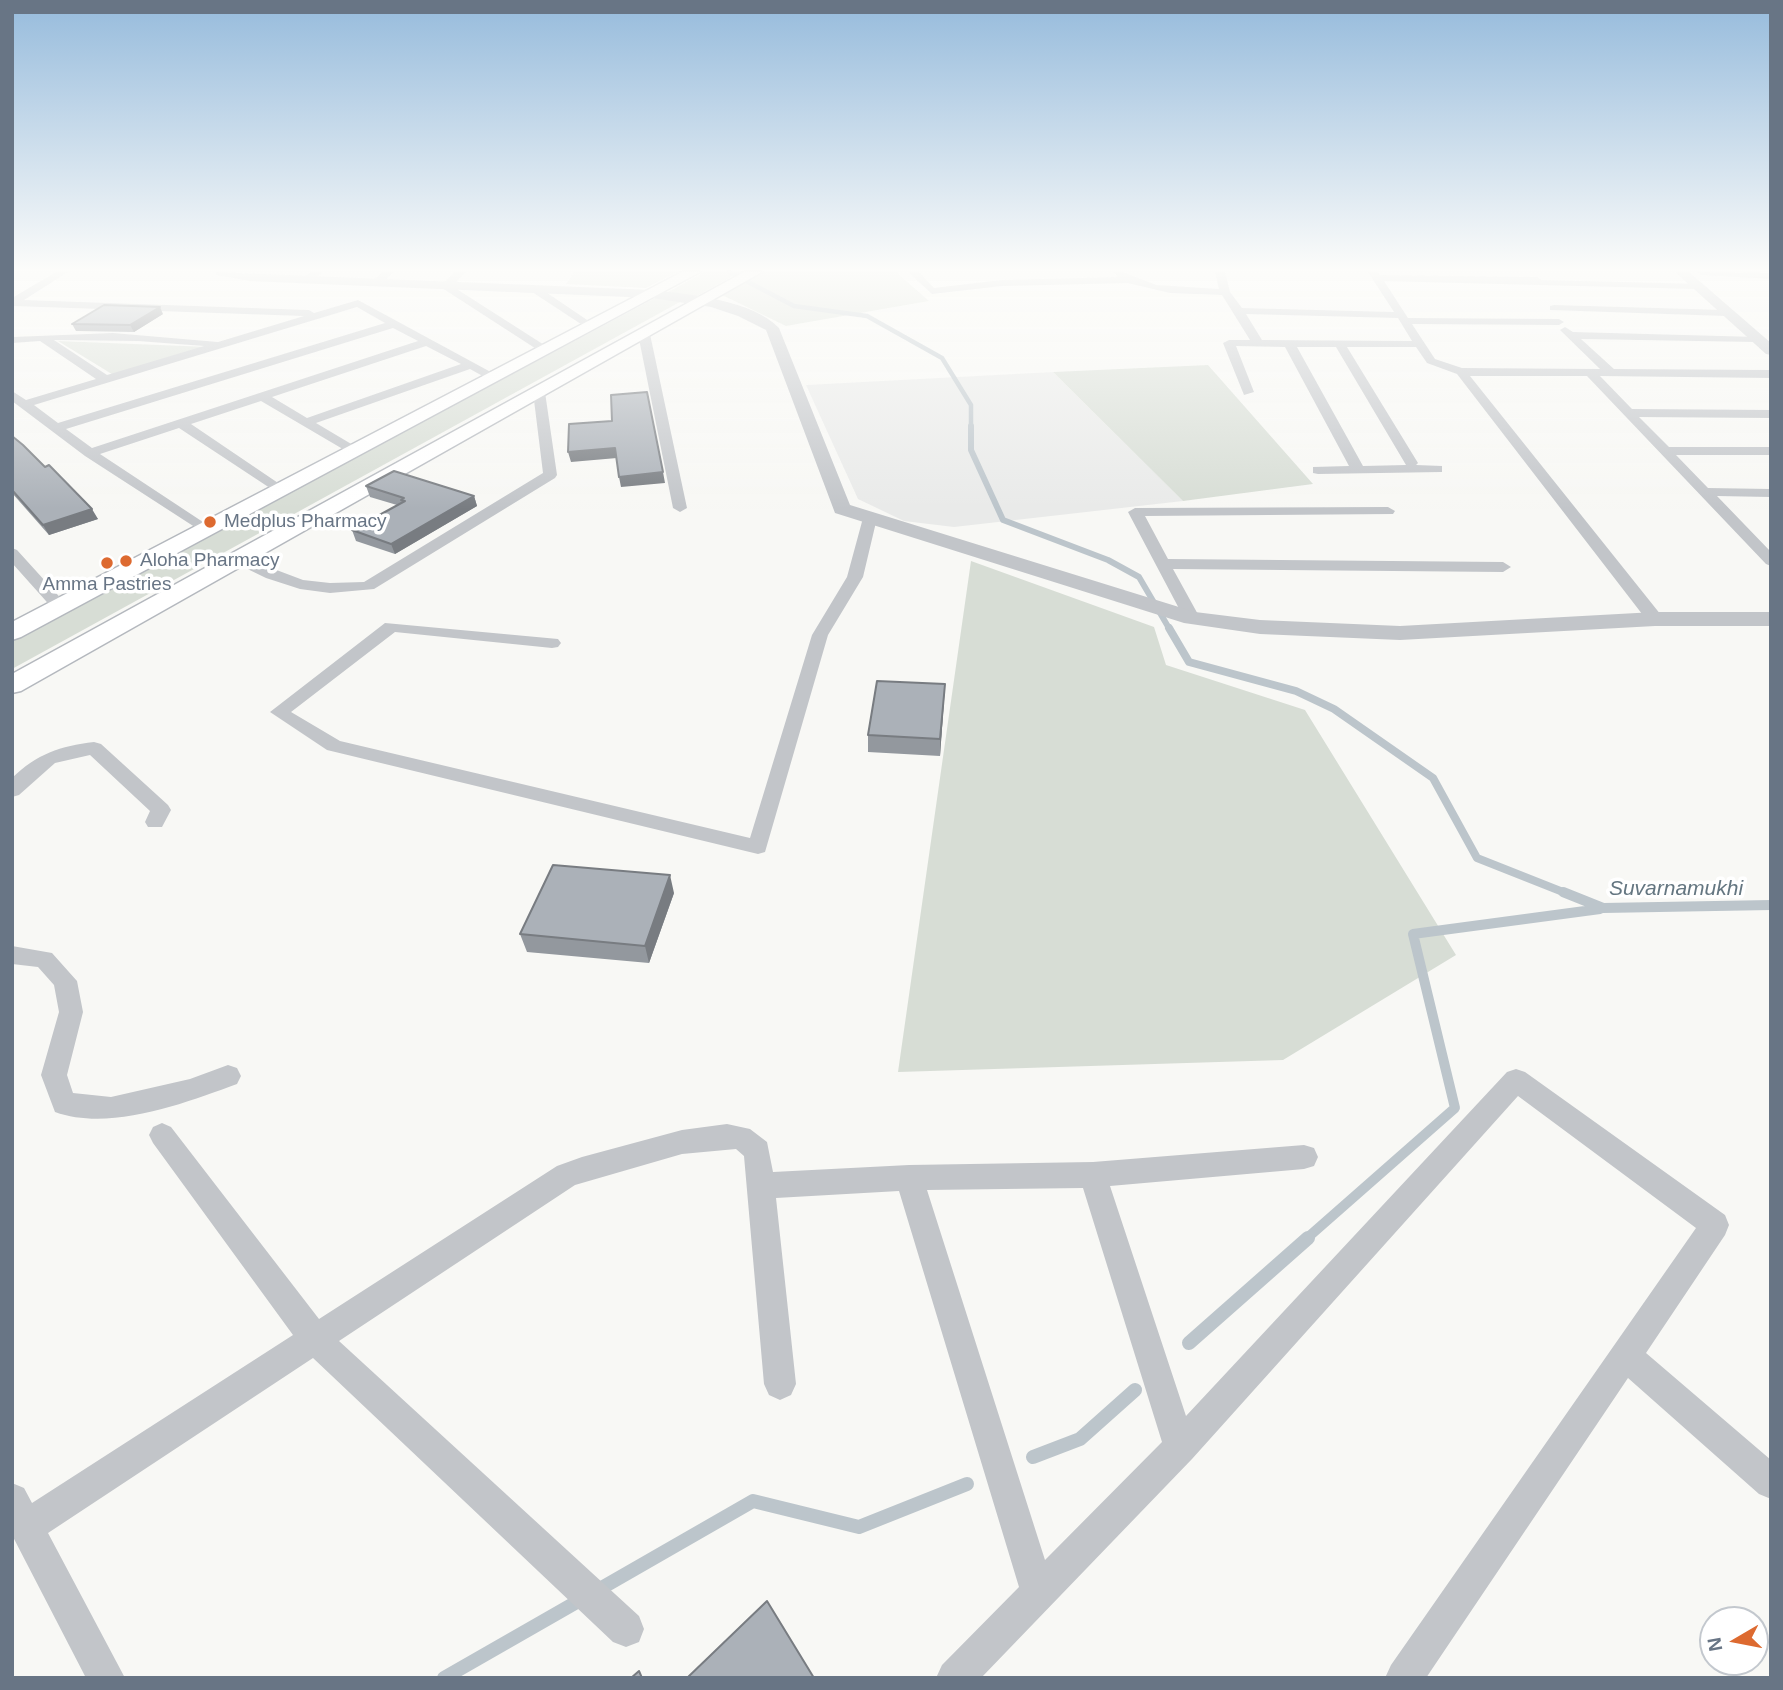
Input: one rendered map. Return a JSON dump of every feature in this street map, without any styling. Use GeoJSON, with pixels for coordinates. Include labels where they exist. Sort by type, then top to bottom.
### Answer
{"type":"FeatureCollection","features":[{"type":"Feature","properties":{"kind":"main road"},"geometry":{"type":"LineString","coordinates":[[12,632],[543,351]]}},
{"type":"Feature","properties":{"kind":"main road"},"geometry":{"type":"LineString","coordinates":[[12,685],[613,351]]}},
{"type":"Feature","properties":{"kind":"street"},"geometry":{"type":"LineString","coordinates":[[62,351],[107,381]]}},
{"type":"Feature","properties":{"kind":"street"},"geometry":{"type":"LineString","coordinates":[[25,404],[204,351]]}},
{"type":"Feature","properties":{"kind":"street"},"geometry":{"type":"LineString","coordinates":[[57,428],[307,351]]}},
{"type":"Feature","properties":{"kind":"street"},"geometry":{"type":"LineString","coordinates":[[90,453],[401,351]]}},
{"type":"Feature","properties":{"kind":"street"},"geometry":{"type":"LineString","coordinates":[[444,351],[494,377]]}},
{"type":"Feature","properties":{"kind":"street"},"geometry":{"type":"LineString","coordinates":[[647,351],[680,508]]}},
{"type":"Feature","properties":{"kind":"street"},"geometry":{"type":"LineString","coordinates":[[781,351],[842,509],[1191,617],[1260,627],[1400,633],[1655,619],[1771,619]]}},
{"type":"Feature","properties":{"kind":"street"},"geometry":{"type":"LineString","coordinates":[[1232,351],[1248,392]]}},
{"type":"Feature","properties":{"kind":"street"},"geometry":{"type":"LineString","coordinates":[[1293,351],[1358,469]]}},
{"type":"Feature","properties":{"kind":"street"},"geometry":{"type":"LineString","coordinates":[[1344,351],[1411,463]]}},
{"type":"Feature","properties":{"kind":"street"},"geometry":{"type":"LineString","coordinates":[[1424,351],[1431,361],[1461,372],[1771,374]]}},
{"type":"Feature","properties":{"kind":"street"},"geometry":{"type":"LineString","coordinates":[[1586,351],[1612,374]]}},
{"type":"Feature","properties":{"kind":"street"},"geometry":{"type":"LineString","coordinates":[[305,423],[470,365]]}},
{"type":"Feature","properties":{"kind":"street"},"geometry":{"type":"LineString","coordinates":[[1461,372],[1655,619]]}},
{"type":"Feature","properties":{"kind":"street"},"geometry":{"type":"LineString","coordinates":[[1591,374],[1705,492],[1763,545],[1771,561]]}},
{"type":"Feature","properties":{"kind":"street"},"geometry":{"type":"LineString","coordinates":[[237,560],[310,589],[337,590],[368,586],[550,475],[539,392]]}},
{"type":"Feature","properties":{"kind":"street"},"geometry":{"type":"LineString","coordinates":[[12,395],[90,453],[204,529]]}},
{"type":"Feature","properties":{"kind":"street"},"geometry":{"type":"LineString","coordinates":[[263,397],[352,452]]}},
{"type":"Feature","properties":{"kind":"street"},"geometry":{"type":"LineString","coordinates":[[1629,413],[1771,414]]}},
{"type":"Feature","properties":{"kind":"street"},"geometry":{"type":"LineString","coordinates":[[181,423],[279,490]]}},
{"type":"Feature","properties":{"kind":"street"},"geometry":{"type":"LineString","coordinates":[[1666,452],[1771,451]]}},
{"type":"Feature","properties":{"kind":"street"},"geometry":{"type":"LineString","coordinates":[[1318,470],[1437,469]]}},
{"type":"Feature","properties":{"kind":"street"},"geometry":{"type":"LineString","coordinates":[[1705,492],[1771,493]]}},
{"type":"Feature","properties":{"kind":"street"},"geometry":{"type":"LineString","coordinates":[[1191,617],[1135,512],[1388,511]]}},
{"type":"Feature","properties":{"kind":"street"},"geometry":{"type":"LineString","coordinates":[[552,643],[391,627],[279,712],[334,746],[758,847],[821,635],[855,577],[870,518]]}},
{"type":"Feature","properties":{"kind":"street"},"geometry":{"type":"LineString","coordinates":[[12,553],[60,607]]}},
{"type":"Feature","properties":{"kind":"street"},"geometry":{"type":"LineString","coordinates":[[1163,564],[1503,567]]}},
{"type":"Feature","properties":{"kind":"street"},"geometry":{"type":"LineString","coordinates":[[12,790],[40,761],[65,750],[94,748],[161,810],[155,822]]}},
{"type":"Feature","properties":{"kind":"street"},"geometry":{"type":"LineString","coordinates":[[12,955],[44,959],[65,981],[71,1012],[54,1075],[64,1104],[111,1108],[190,1090],[228,1076]]}},
{"type":"Feature","properties":{"kind":"street"},"geometry":{"type":"LineString","coordinates":[[955,1678],[1180,1447],[1516,1080],[1714,1225],[1627,1357],[1404,1678]]}},
{"type":"Feature","properties":{"kind":"street"},"geometry":{"type":"LineString","coordinates":[[162,1135],[314,1338],[626,1629]]}},
{"type":"Feature","properties":{"kind":"street"},"geometry":{"type":"LineString","coordinates":[[106,1678],[19,1514],[314,1338],[568,1175],[614,1159],[719,1135],[742,1137],[757,1151],[780,1384]]}},
{"type":"Feature","properties":{"kind":"street"},"geometry":{"type":"LineString","coordinates":[[760,1186],[909,1178],[1093,1175],[1304,1157]]}},
{"type":"Feature","properties":{"kind":"street"},"geometry":{"type":"LineString","coordinates":[[1093,1175],[1180,1447]]}},
{"type":"Feature","properties":{"kind":"street"},"geometry":{"type":"LineString","coordinates":[[909,1178],[1038,1592]]}},
{"type":"Feature","properties":{"kind":"street"},"geometry":{"type":"LineString","coordinates":[[1627,1357],[1771,1482]]}},
{"type":"Feature","properties":{"kind":"shaded area"},"geometry":{"type":"Polygon","coordinates":[[[74,351],[197,351],[115,376],[74,351]]]}},
{"type":"Feature","properties":{"kind":"shaded area"},"geometry":{"type":"Polygon","coordinates":[[[556,351],[591,351],[12,669],[12,640],[556,351]]]}},
{"type":"Feature","properties":{"kind":"shaded area"},"geometry":{"type":"Polygon","coordinates":[[[1208,365],[1313,484],[1183,501],[1053,372],[1208,365]]]}},
{"type":"Feature","properties":{"kind":"shaded area"},"geometry":{"type":"Polygon","coordinates":[[[1053,372],[1183,501],[954,527],[904,521],[858,499],[806,385],[1053,372]]]}},
{"type":"Feature","properties":{"kind":"shaded area"},"geometry":{"type":"Polygon","coordinates":[[[971,561],[1154,627],[1166,665],[1305,710],[1456,955],[1283,1060],[898,1072],[971,561]]]}},
{"type":"Feature","properties":{"kind":"building"},"geometry":{"type":"Polygon","coordinates":[[[647,392],[663,472],[619,477],[615,448],[568,452],[569,424],[612,421],[611,395],[647,392]]]}},
{"type":"Feature","properties":{"kind":"building"},"geometry":{"type":"Polygon","coordinates":[[[12,436],[45,467],[49,465],[92,509],[43,525],[12,490],[12,436]]]}},
{"type":"Feature","properties":{"kind":"building"},"geometry":{"type":"Polygon","coordinates":[[[394,471],[474,496],[391,544],[352,530],[405,501],[401,500],[404,498],[366,486],[394,471]]]}},
{"type":"Feature","properties":{"kind":"building"},"geometry":{"type":"Polygon","coordinates":[[[877,681],[945,684],[940,739],[868,735],[877,681]]]}},
{"type":"Feature","properties":{"kind":"building"},"geometry":{"type":"Polygon","coordinates":[[[553,865],[670,875],[645,946],[520,934],[553,865]]]}},
{"type":"Feature","properties":{"kind":"building"},"geometry":{"type":"Polygon","coordinates":[[[767,1601],[814,1678],[687,1678],[767,1601]]]}},
{"type":"Feature","properties":{"kind":"building"},"geometry":{"type":"Polygon","coordinates":[[[639,1671],[642,1678],[631,1678],[639,1671]]]}},
{"type":"Feature","properties":{"kind":"waterway","name":"Suvarnamukhi"},"geometry":{"type":"LineString","coordinates":[[929,351],[942,358],[971,405],[971,450],[1003,520],[1108,560],[1139,577],[1170,630]]}},
{"type":"Feature","properties":{"kind":"waterway","name":"Suvarnamukhi"},"geometry":{"type":"LineString","coordinates":[[1169,628],[1189,662],[1296,691],[1334,709],[1433,778],[1477,858],[1568,894]]}},
{"type":"Feature","properties":{"kind":"waterway","name":"Suvarnamukhi"},"geometry":{"type":"LineString","coordinates":[[1563,892],[1568,894]]}},
{"type":"Feature","properties":{"kind":"waterway","name":"Suvarnamukhi"},"geometry":{"type":"LineString","coordinates":[[1568,894],[1603,908],[1771,905]]}},
{"type":"Feature","properties":{"kind":"waterway"},"geometry":{"type":"LineString","coordinates":[[1306,1239],[1455,1108],[1413,934],[1600,909]]}},
{"type":"Feature","properties":{"kind":"waterway"},"geometry":{"type":"LineString","coordinates":[[1189,1343],[1308,1238]]}},
{"type":"Feature","properties":{"kind":"waterway"},"geometry":{"type":"LineString","coordinates":[[1033,1457],[1080,1439],[1135,1390]]}},
{"type":"Feature","properties":{"kind":"waterway"},"geometry":{"type":"LineString","coordinates":[[598,1590],[753,1501],[859,1527],[967,1484]]}},
{"type":"Feature","properties":{"kind":"waterway"},"geometry":{"type":"LineString","coordinates":[[444,1678],[582,1599]]}},
{"type":"Feature","properties":{"kind":"place","name":"Medplus Pharmacy"},"geometry":{"type":"Point","coordinates":[210,522]}},
{"type":"Feature","properties":{"kind":"place","name":"Aloha Pharmacy"},"geometry":{"type":"Point","coordinates":[126,561]}},
{"type":"Feature","properties":{"kind":"place","name":"Amma Pastries"},"geometry":{"type":"Point","coordinates":[107,563]}}]}
